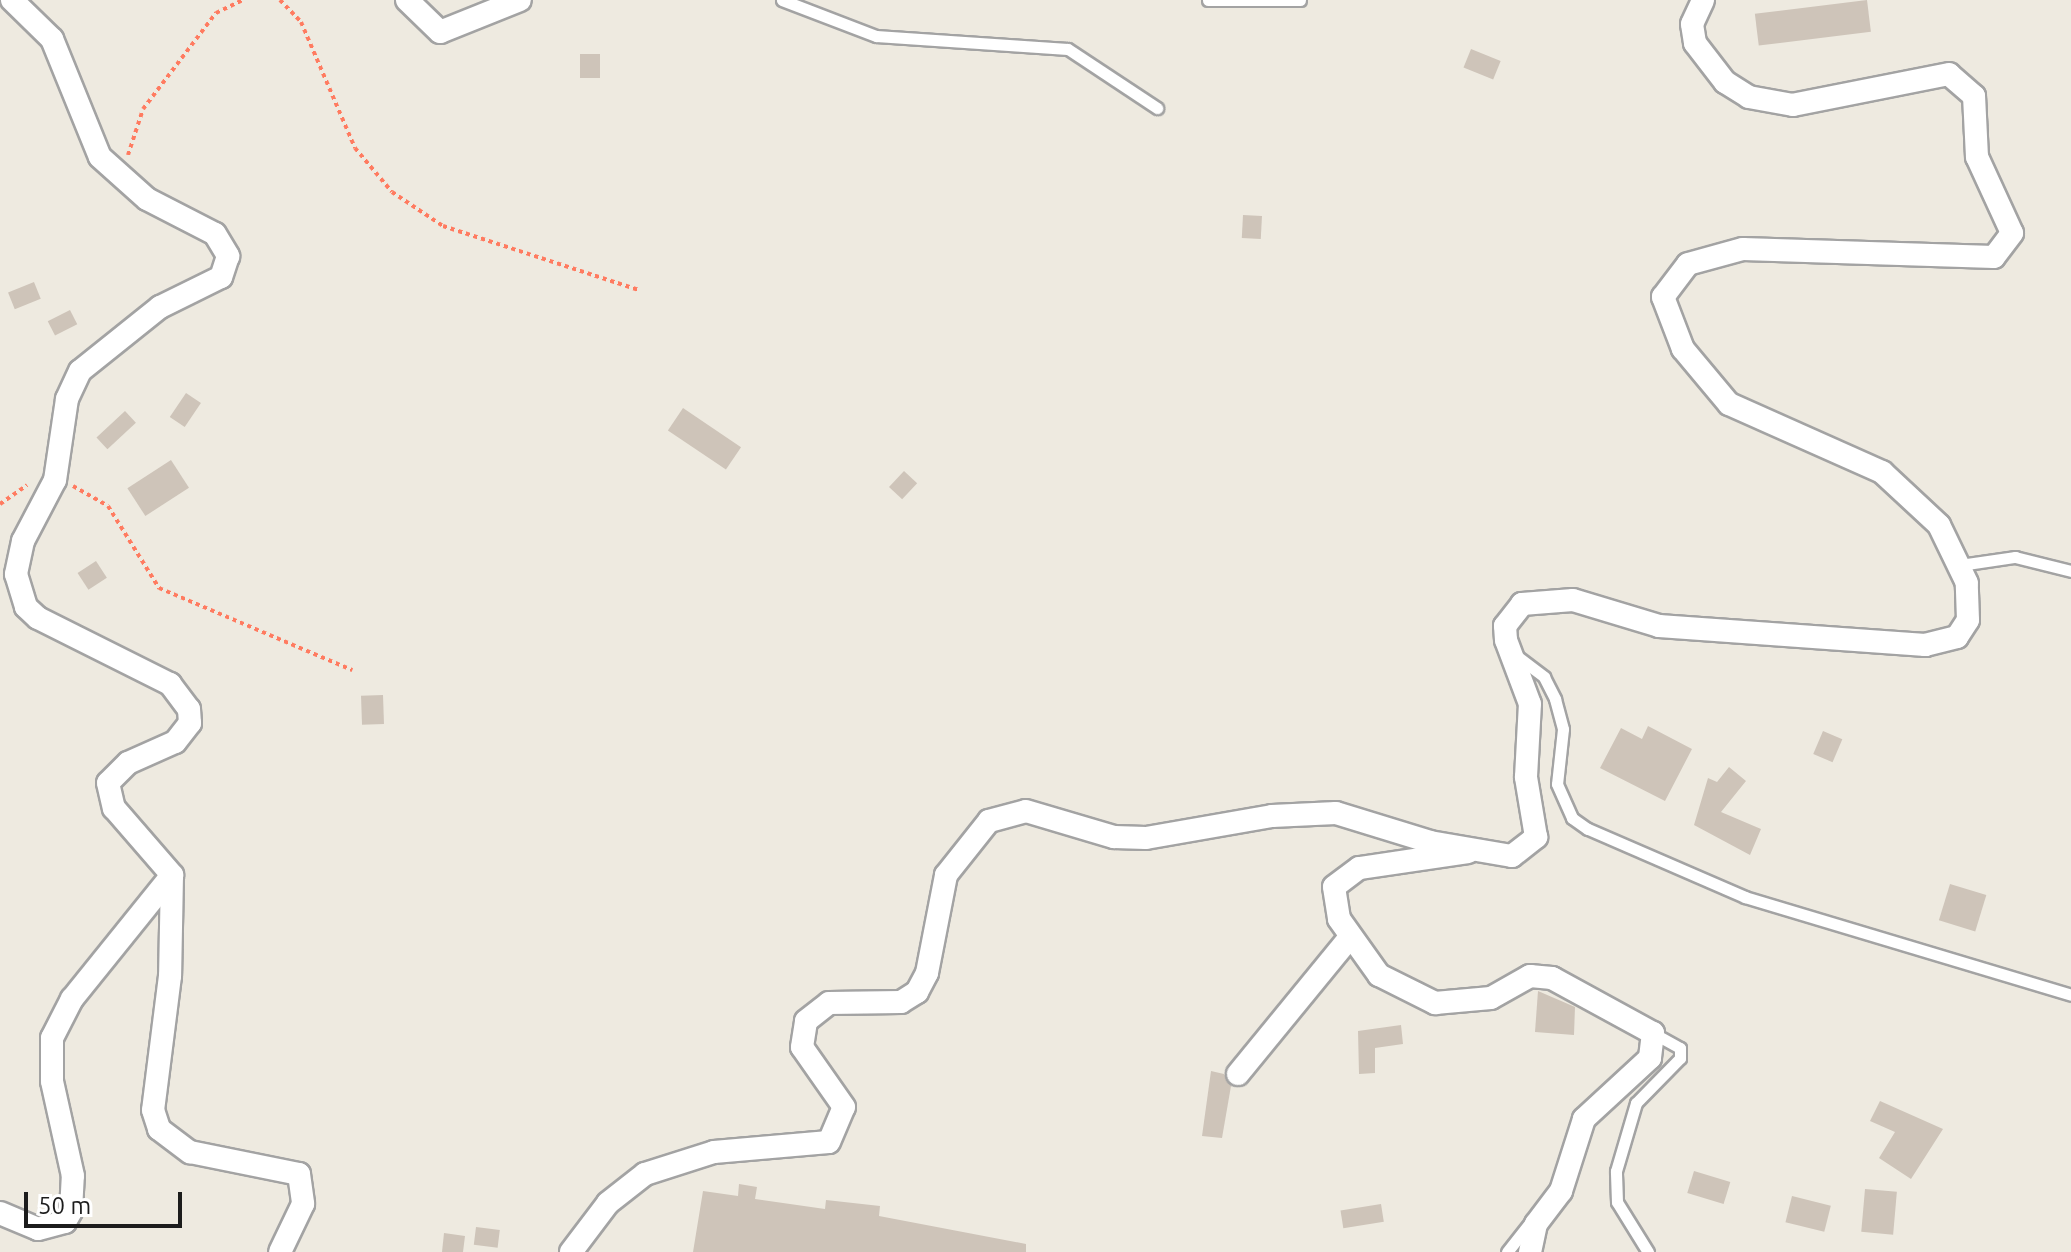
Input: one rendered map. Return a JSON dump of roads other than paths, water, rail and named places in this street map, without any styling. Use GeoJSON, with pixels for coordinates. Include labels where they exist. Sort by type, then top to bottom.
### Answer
{"type":"FeatureCollection","features":[{"type":"Feature","properties":{"kind":"street"},"geometry":{"type":"LineString","coordinates":[[12,0],[52,39],[87,140],[125,181],[215,234],[228,256],[225,270],[160,307],[80,371],[67,399],[55,480],[18,556],[19,592],[26,607],[62,633],[182,695],[185,733],[121,767],[108,783],[114,808],[172,875],[170,976],[153,1110],[159,1129],[190,1152],[299,1174],[303,1204],[280,1252]]}},
{"type":"Feature","properties":{"kind":"street"},"geometry":{"type":"LineString","coordinates":[[407,0],[440,32],[520,0]]}},
{"type":"Feature","properties":{"kind":"street"},"geometry":{"type":"LineString","coordinates":[[571,1252],[608,1203],[645,1174],[714,1152],[816,1146],[837,1133],[844,1107],[802,1047],[806,1021],[829,1003],[901,1002],[917,992],[946,875],[989,821],[1026,811],[1114,837],[1146,838],[1272,816],[1336,813],[1469,851],[1512,856],[1536,837],[1526,777],[1532,722],[1510,652],[1511,614],[1522,604],[1555,598],[1659,626],[1937,644],[1957,637],[1968,620],[1960,565],[1939,525],[1882,472],[1751,416],[1704,382],[1663,297],[1688,264],[1743,249],[1994,257],[2012,233],[1980,166],[1974,96],[1949,74],[1793,105],[1749,97],[1725,82],[1695,43],[1692,24],[1703,0]]}},
{"type":"Feature","properties":{"kind":"street"},"geometry":{"type":"LineString","coordinates":[[1469,851],[1343,876],[1334,905],[1350,937],[1379,975],[1435,1003],[1491,998],[1530,976],[1552,978],[1653,1033],[1650,1058],[1584,1119],[1561,1191],[1546,1210],[1530,1252]]}},
{"type":"Feature","properties":{"kind":"street"},"geometry":{"type":"LineString","coordinates":[[0,1213],[38,1229],[65,1222],[71,1211],[73,1176],[56,1109],[52,1038],[72,999],[172,875]]}},
{"type":"Feature","properties":{"kind":"street"},"geometry":{"type":"LineString","coordinates":[[1238,1074],[1350,937]]}},
{"type":"Feature","properties":{"kind":"lane"},"geometry":{"type":"LineString","coordinates":[[782,0],[876,36],[1068,49],[1157,108]]}},
{"type":"Feature","properties":{"kind":"lane"},"geometry":{"type":"LineString","coordinates":[[1208,0],[1300,0]]}},
{"type":"Feature","properties":{"kind":"lane"},"geometry":{"type":"LineString","coordinates":[[1960,565],[2015,557],[2071,571]]}},
{"type":"Feature","properties":{"kind":"lane"},"geometry":{"type":"LineString","coordinates":[[1510,652],[1544,677],[1555,699],[1563,729],[1557,784],[1572,818],[1588,829],[1745,897],[2071,995]]}},
{"type":"Feature","properties":{"kind":"lane"},"geometry":{"type":"LineString","coordinates":[[1648,1252],[1617,1202],[1616,1171],[1632,1111],[1680,1058],[1680,1048],[1653,1033]]}},
{"type":"Feature","properties":{"kind":"lane"},"geometry":{"type":"LineString","coordinates":[[1507,1252],[1546,1210]]}}]}
